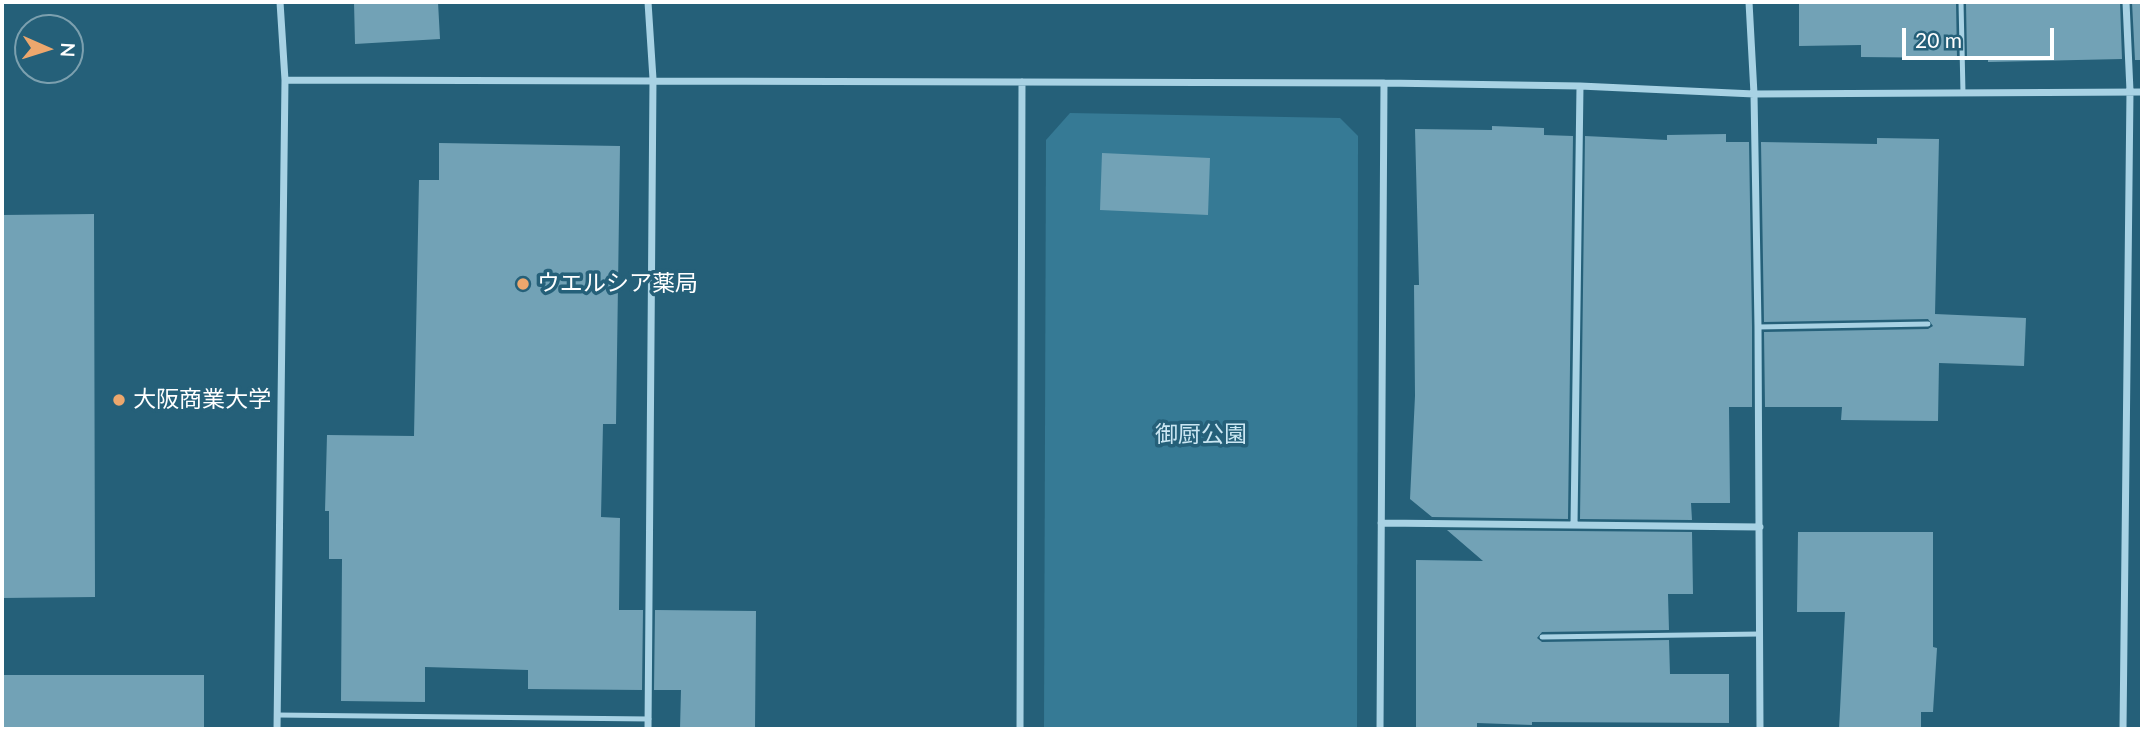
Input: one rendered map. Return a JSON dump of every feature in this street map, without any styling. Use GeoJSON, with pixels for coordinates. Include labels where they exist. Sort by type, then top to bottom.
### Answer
{"type":"FeatureCollection","features":[{"type":"Feature","properties":{"kind":"street"},"geometry":{"type":"LineString","coordinates":[[277,729],[285,80],[280,2]]}},
{"type":"Feature","properties":{"kind":"street"},"geometry":{"type":"LineString","coordinates":[[648,2],[653,79],[649,729]]}},
{"type":"Feature","properties":{"kind":"street"},"geometry":{"type":"LineString","coordinates":[[1748,2],[1754,94],[1758,327],[1760,729]]}},
{"type":"Feature","properties":{"kind":"street"},"geometry":{"type":"LineString","coordinates":[[2123,729],[2130,92],[2126,2]]}},
{"type":"Feature","properties":{"kind":"street"},"geometry":{"type":"LineString","coordinates":[[285,80],[1384,83],[1580,86],[1754,94],[2142,92]]}},
{"type":"Feature","properties":{"kind":"street"},"geometry":{"type":"LineString","coordinates":[[1020,729],[1022,82]]}},
{"type":"Feature","properties":{"kind":"street"},"geometry":{"type":"LineString","coordinates":[[1380,729],[1384,83]]}},
{"type":"Feature","properties":{"kind":"street"},"geometry":{"type":"LineString","coordinates":[[1574,524],[1580,86]]}},
{"type":"Feature","properties":{"kind":"street"},"geometry":{"type":"LineString","coordinates":[[1381,523],[1760,527]]}},
{"type":"Feature","properties":{"kind":"lane"},"geometry":{"type":"LineString","coordinates":[[1961,2],[1963,93]]}},
{"type":"Feature","properties":{"kind":"lane"},"geometry":{"type":"LineString","coordinates":[[1758,327],[1927,324]]}},
{"type":"Feature","properties":{"kind":"lane"},"geometry":{"type":"LineString","coordinates":[[1542,637],[1760,634]]}},
{"type":"Feature","properties":{"kind":"lane"},"geometry":{"type":"LineString","coordinates":[[277,715],[649,719]]}},
{"type":"Feature","properties":{"kind":"green space","name":"御厨公園"},"geometry":{"type":"Polygon","coordinates":[[[1070,113],[1340,118],[1358,136],[1357,729],[1044,729],[1046,140],[1070,113]]]}},
{"type":"Feature","properties":{"kind":"building"},"geometry":{"type":"Polygon","coordinates":[[[354,2],[438,2],[440,39],[355,44],[354,2]]]}},
{"type":"Feature","properties":{"kind":"building"},"geometry":{"type":"Polygon","coordinates":[[[1799,2],[1956,2],[1957,58],[1861,57],[1861,45],[1799,46],[1799,2]]]}},
{"type":"Feature","properties":{"kind":"building"},"geometry":{"type":"Polygon","coordinates":[[[1966,2],[2120,2],[2122,59],[1988,62],[1988,58],[1967,58],[1966,2]]]}},
{"type":"Feature","properties":{"kind":"building"},"geometry":{"type":"Polygon","coordinates":[[[2132,2],[2142,2],[2142,60],[2135,60],[2132,2]]]}},
{"type":"Feature","properties":{"kind":"building"},"geometry":{"type":"Polygon","coordinates":[[[1492,126],[1544,128],[1544,135],[1573,136],[1568,519],[1432,517],[1410,499],[1415,396],[1414,285],[1419,285],[1415,129],[1492,130],[1492,126]]]}},
{"type":"Feature","properties":{"kind":"building"},"geometry":{"type":"Polygon","coordinates":[[[1726,134],[1726,142],[1749,142],[1752,327],[1752,407],[1729,407],[1730,503],[1691,503],[1692,520],[1580,519],[1585,136],[1667,140],[1667,135],[1726,134]]]}},
{"type":"Feature","properties":{"kind":"building"},"geometry":{"type":"Polygon","coordinates":[[[1877,138],[1939,139],[1935,314],[2026,318],[2024,366],[1939,363],[1938,421],[1841,420],[1842,407],[1765,407],[1764,332],[1928,329],[1933,326],[1928,319],[1764,322],[1761,142],[1877,144],[1877,138]]]}},
{"type":"Feature","properties":{"kind":"building"},"geometry":{"type":"Polygon","coordinates":[[[439,143],[620,146],[616,424],[603,424],[601,517],[620,518],[619,610],[643,610],[642,690],[528,689],[528,670],[425,667],[425,702],[341,701],[342,559],[329,559],[329,511],[325,511],[327,435],[414,436],[419,180],[439,180],[439,143]]]}},
{"type":"Feature","properties":{"kind":"building"},"geometry":{"type":"Polygon","coordinates":[[[1102,153],[1210,158],[1208,215],[1100,210],[1102,153]]]}},
{"type":"Feature","properties":{"kind":"building"},"geometry":{"type":"Polygon","coordinates":[[[94,214],[95,597],[2,598],[2,215],[94,214]]]}},
{"type":"Feature","properties":{"kind":"building"},"geometry":{"type":"Polygon","coordinates":[[[1447,530],[1692,532],[1693,594],[1668,594],[1669,630],[1542,632],[1537,638],[1542,642],[1669,640],[1670,674],[1729,674],[1729,723],[1532,722],[1532,725],[1477,723],[1477,727],[1416,727],[1416,560],[1483,561],[1447,530]]]}},
{"type":"Feature","properties":{"kind":"building"},"geometry":{"type":"Polygon","coordinates":[[[1798,532],[1933,532],[1933,647],[1937,648],[1933,712],[1921,712],[1921,729],[1839,729],[1845,612],[1797,612],[1798,532]]]}},
{"type":"Feature","properties":{"kind":"building"},"geometry":{"type":"Polygon","coordinates":[[[655,610],[756,611],[755,729],[680,729],[681,690],[654,690],[655,610]]]}},
{"type":"Feature","properties":{"kind":"building"},"geometry":{"type":"Polygon","coordinates":[[[2,675],[204,675],[204,729],[2,729],[2,675]]]}},
{"type":"Feature","properties":{"kind":"place","name":"ウエルシア薬局"},"geometry":{"type":"Point","coordinates":[523,284]}},
{"type":"Feature","properties":{"kind":"place","name":"大阪商業大学"},"geometry":{"type":"Point","coordinates":[119,400]}}]}
